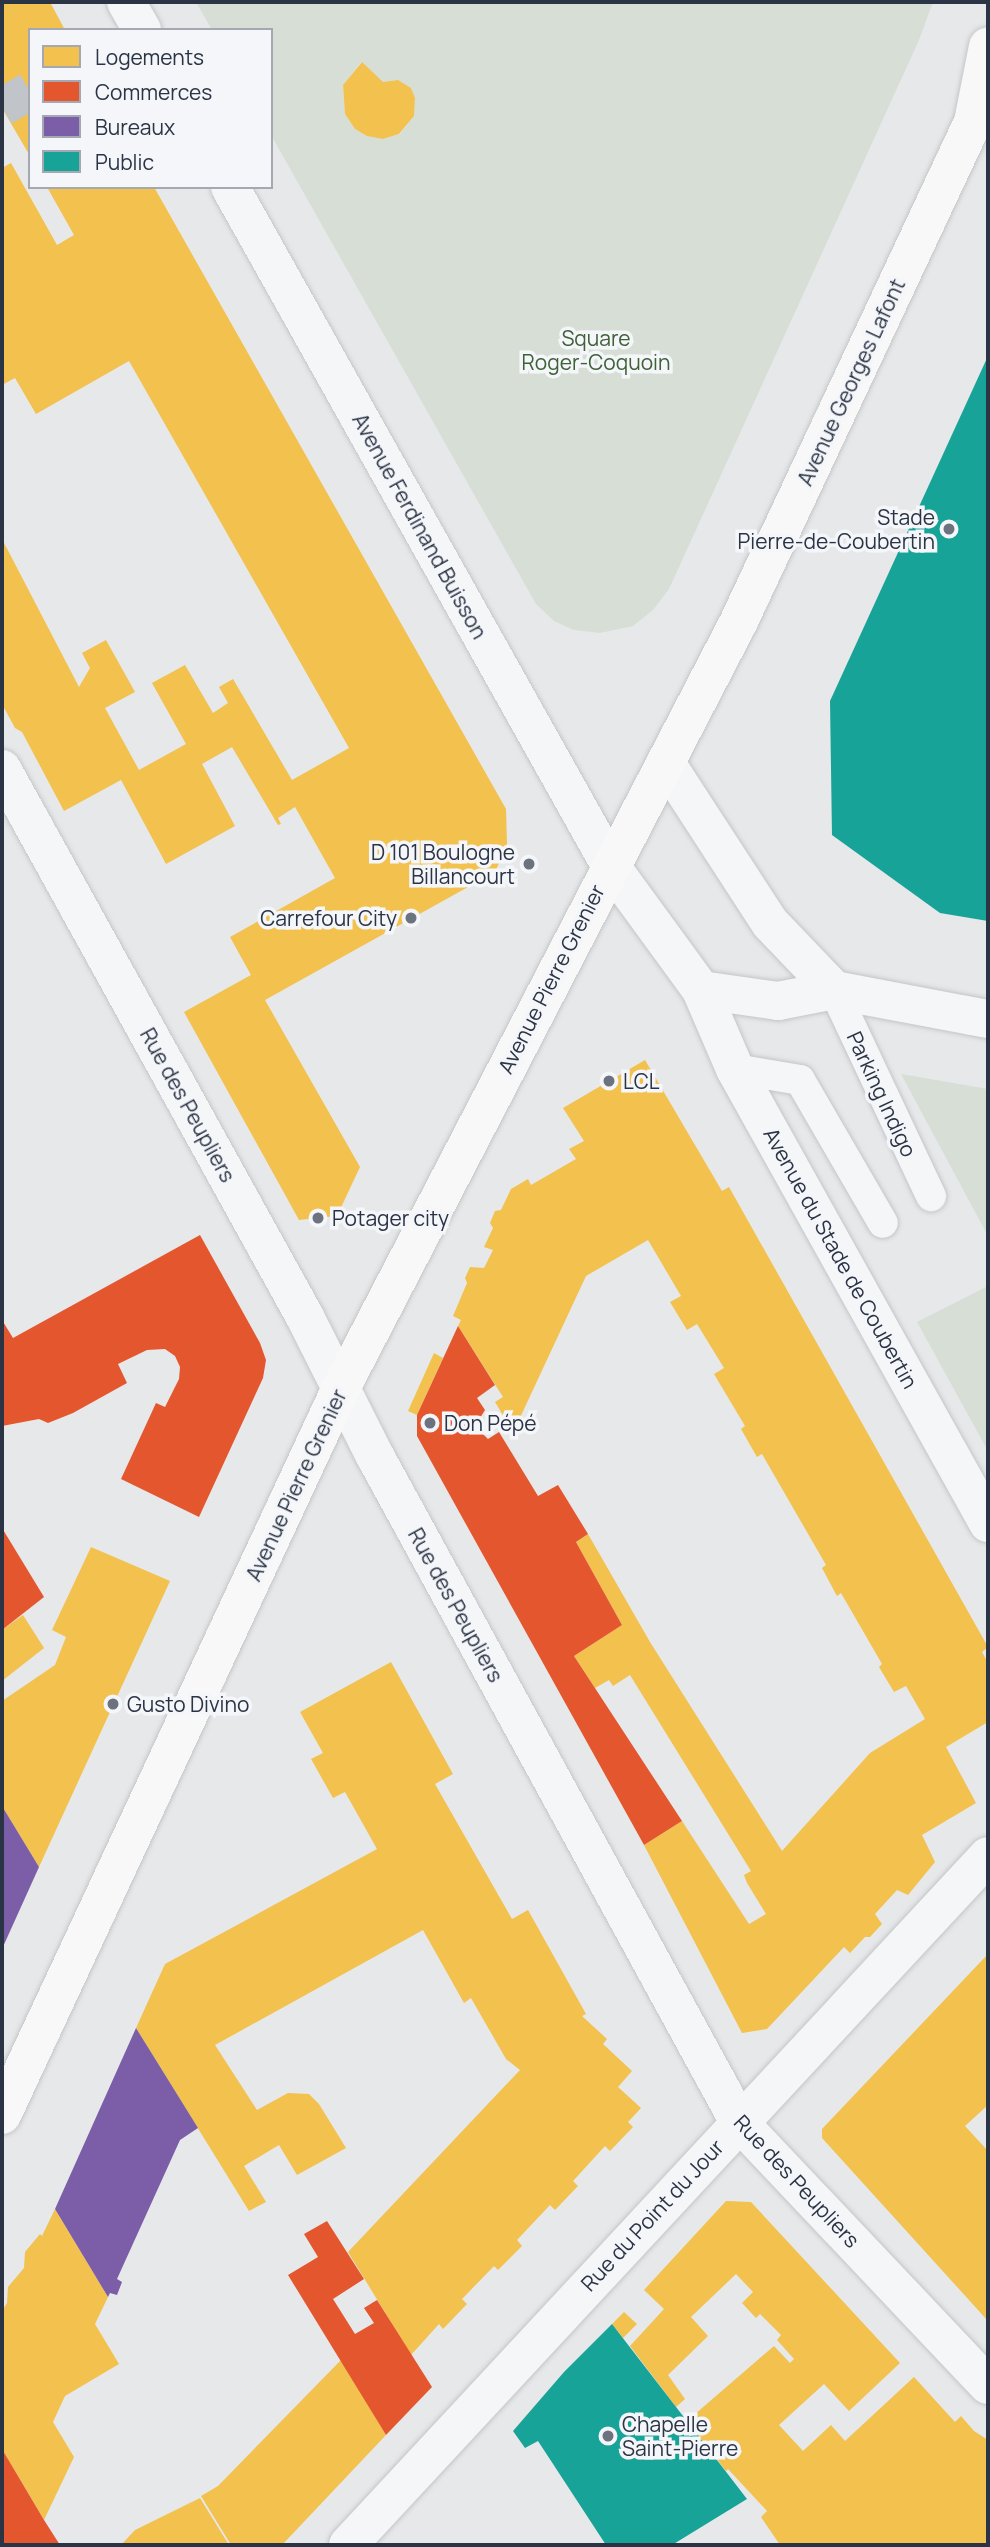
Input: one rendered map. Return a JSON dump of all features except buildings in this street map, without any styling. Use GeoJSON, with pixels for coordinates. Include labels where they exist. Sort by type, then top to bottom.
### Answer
{"type":"FeatureCollection","features":[{"type":"Feature","properties":{"kind":"main road","name":"Avenue Georges Lafont"},"geometry":{"type":"LineString","coordinates":[[610,865],[745,609],[981,112],[988,46]]}},
{"type":"Feature","properties":{"kind":"main road","name":"Avenue Pierre Grenier"},"geometry":{"type":"LineString","coordinates":[[2,2115],[341,1388],[610,865]]}},
{"type":"Feature","properties":{"kind":"street"},"geometry":{"type":"LineString","coordinates":[[126,2],[141,28]]}},
{"type":"Feature","properties":{"kind":"street","name":"Avenue Ferdinand Buisson"},"geometry":{"type":"LineString","coordinates":[[231,189],[610,865],[701,990]]}},
{"type":"Feature","properties":{"kind":"street"},"geometry":{"type":"LineString","coordinates":[[666,763],[770,923],[834,990]]}},
{"type":"Feature","properties":{"kind":"street","name":"Rue des Peupliers"},"geometry":{"type":"LineString","coordinates":[[2,769],[299,1305],[341,1388],[739,2122],[988,2385]]}},
{"type":"Feature","properties":{"kind":"street"},"geometry":{"type":"LineString","coordinates":[[701,990],[778,1001],[834,990],[988,1019]]}},
{"type":"Feature","properties":{"kind":"street","name":"Avenue du Stade de Coubertin"},"geometry":{"type":"LineString","coordinates":[[701,990],[735,1069],[988,1523]]}},
{"type":"Feature","properties":{"kind":"street","name":"Rue du Point du Jour"},"geometry":{"type":"LineString","coordinates":[[348,2545],[988,1856]]}},
{"type":"Feature","properties":{"kind":"lane","name":"Parking Indigo"},"geometry":{"type":"LineString","coordinates":[[834,990],[931,1196]]}},
{"type":"Feature","properties":{"kind":"lane"},"geometry":{"type":"LineString","coordinates":[[735,1069],[800,1080],[883,1223]]}},
{"type":"Feature","properties":{"kind":"green space","name":"Square Roger-Coquoin"},"geometry":{"type":"Polygon","coordinates":[[[196,2],[933,2],[919,40],[669,589],[653,610],[633,626],[600,633],[574,630],[554,621],[536,604],[273,139],[273,28],[211,28],[196,2]],[[361,62],[343,85],[345,114],[355,129],[367,136],[383,139],[400,134],[414,116],[415,98],[411,88],[398,80],[383,82],[361,62]]]}},
{"type":"Feature","properties":{"kind":"green space"},"geometry":{"type":"Polygon","coordinates":[[[901,1074],[988,1089],[988,1236],[901,1074]]]}},
{"type":"Feature","properties":{"kind":"green space"},"geometry":{"type":"Polygon","coordinates":[[[988,1286],[988,1451],[917,1322],[988,1286]]]}},
{"type":"Feature","properties":{"kind":"tunnel"},"geometry":{"type":"LineString","coordinates":[[2,107],[28,92]]}},
{"type":"Feature","properties":{"kind":"place","name":"Stade Pierre-de-Coubertin"},"geometry":{"type":"Point","coordinates":[949,529]}},
{"type":"Feature","properties":{"kind":"place","name":"D 101 Boulogne Billancourt"},"geometry":{"type":"Point","coordinates":[529,864]}},
{"type":"Feature","properties":{"kind":"place","name":"Carrefour City"},"geometry":{"type":"Point","coordinates":[411,918]}},
{"type":"Feature","properties":{"kind":"place","name":"LCL"},"geometry":{"type":"Point","coordinates":[609,1081]}},
{"type":"Feature","properties":{"kind":"place","name":"Potager city"},"geometry":{"type":"Point","coordinates":[318,1218]}},
{"type":"Feature","properties":{"kind":"place","name":"Don Pépé"},"geometry":{"type":"Point","coordinates":[430,1423]}},
{"type":"Feature","properties":{"kind":"place","name":"Gusto Divino"},"geometry":{"type":"Point","coordinates":[113,1704]}},
{"type":"Feature","properties":{"kind":"place","name":"Chapelle Saint-Pierre"},"geometry":{"type":"Point","coordinates":[608,2436]}}]}
